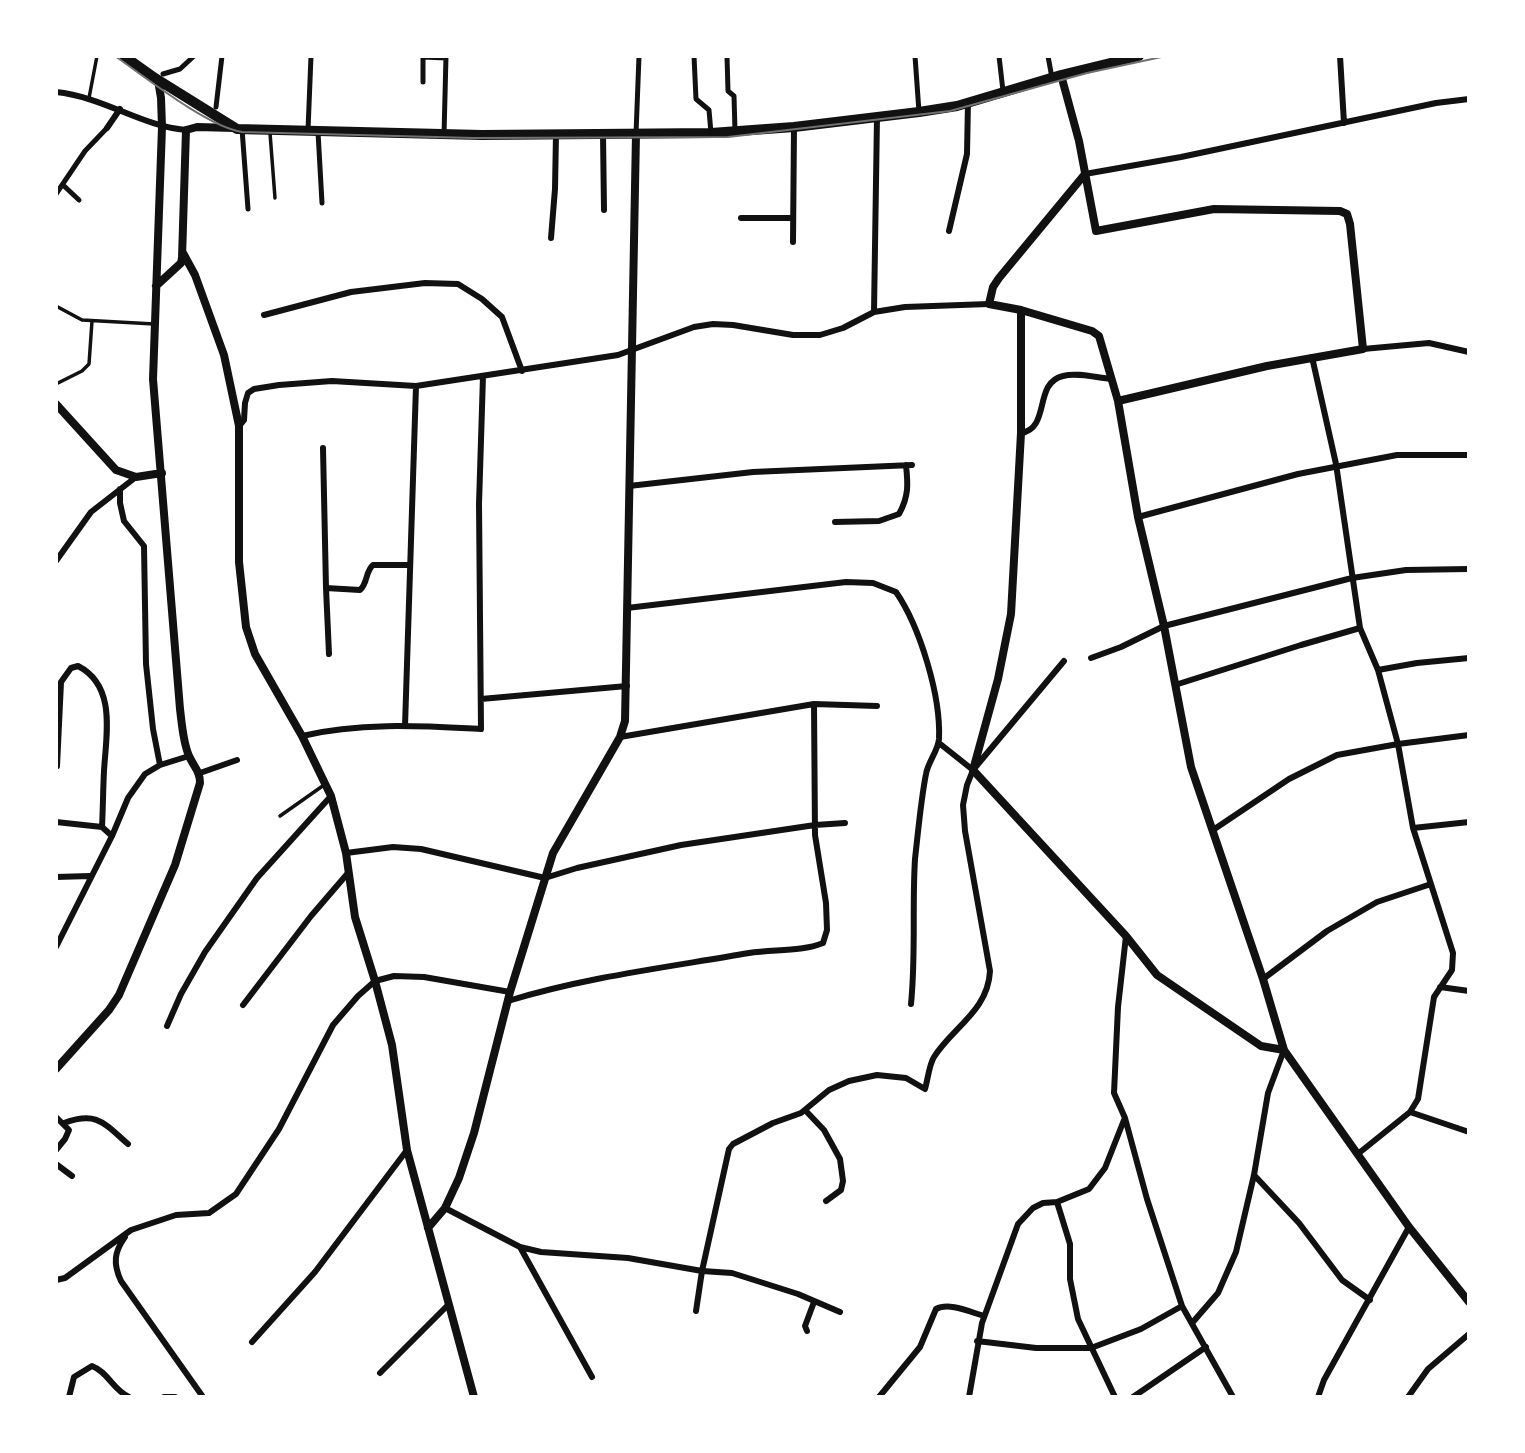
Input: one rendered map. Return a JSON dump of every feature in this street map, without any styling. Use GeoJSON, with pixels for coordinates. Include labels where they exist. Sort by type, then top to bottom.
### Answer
{"type":"FeatureCollection","features":[{"type":"Feature","properties":{"kind":"main road"},"geometry":{"type":"LineString","coordinates":[[124,56],[238,129],[444,135],[710,133],[794,127],[919,112],[968,103],[1139,56]]}},
{"type":"Feature","properties":{"kind":"street"},"geometry":{"type":"LineString","coordinates":[[56,1069],[109,1010],[119,995],[175,865],[197,794],[200,773],[189,756],[180,709],[153,379],[162,127],[160,77],[180,69],[194,56]]}},
{"type":"Feature","properties":{"kind":"street"},"geometry":{"type":"LineString","coordinates":[[216,107],[222,56]]}},
{"type":"Feature","properties":{"kind":"street"},"geometry":{"type":"LineString","coordinates":[[312,56],[313,132],[322,203]]}},
{"type":"Feature","properties":{"kind":"street"},"geometry":{"type":"LineString","coordinates":[[423,82],[424,56],[446,57],[444,135]]}},
{"type":"Feature","properties":{"kind":"street"},"geometry":{"type":"LineString","coordinates":[[428,1228],[445,1208],[459,1178],[474,1133],[509,996],[553,853],[620,737],[625,721],[630,349],[639,56]]}},
{"type":"Feature","properties":{"kind":"street"},"geometry":{"type":"LineString","coordinates":[[694,56],[696,99],[709,110],[710,133]]}},
{"type":"Feature","properties":{"kind":"street"},"geometry":{"type":"LineString","coordinates":[[727,56],[727,91],[734,96],[735,131]]}},
{"type":"Feature","properties":{"kind":"street"},"geometry":{"type":"LineString","coordinates":[[915,56],[919,112]]}},
{"type":"Feature","properties":{"kind":"street"},"geometry":{"type":"LineString","coordinates":[[999,56],[1003,93]]}},
{"type":"Feature","properties":{"kind":"street"},"geometry":{"type":"LineString","coordinates":[[1048,56],[1057,77],[1085,174],[1096,231],[1214,209],[1340,211],[1347,214],[1363,349]]}},
{"type":"Feature","properties":{"kind":"street"},"geometry":{"type":"LineString","coordinates":[[1340,56],[1344,123]]}},
{"type":"Feature","properties":{"kind":"street"},"geometry":{"type":"LineString","coordinates":[[56,92],[89,98],[162,127],[186,130],[193,127],[238,129],[248,209]]}},
{"type":"Feature","properties":{"kind":"street"},"geometry":{"type":"LineString","coordinates":[[989,304],[999,278],[1085,174],[1169,160],[1469,99]]}},
{"type":"Feature","properties":{"kind":"street"},"geometry":{"type":"LineString","coordinates":[[949,231],[967,154],[968,103]]}},
{"type":"Feature","properties":{"kind":"street"},"geometry":{"type":"LineString","coordinates":[[56,194],[85,151],[107,128],[120,109]]}},
{"type":"Feature","properties":{"kind":"street"},"geometry":{"type":"LineString","coordinates":[[874,312],[877,117]]}},
{"type":"Feature","properties":{"kind":"street"},"geometry":{"type":"LineString","coordinates":[[793,242],[794,127]]}},
{"type":"Feature","properties":{"kind":"street"},"geometry":{"type":"LineString","coordinates":[[156,286],[181,263],[183,253],[186,130]]}},
{"type":"Feature","properties":{"kind":"street"},"geometry":{"type":"LineString","coordinates":[[551,238],[556,134]]}},
{"type":"Feature","properties":{"kind":"street"},"geometry":{"type":"LineString","coordinates":[[603,134],[604,210]]}},
{"type":"Feature","properties":{"kind":"street"},"geometry":{"type":"LineString","coordinates":[[63,185],[79,200]]}},
{"type":"Feature","properties":{"kind":"street"},"geometry":{"type":"LineString","coordinates":[[741,218],[793,218]]}},
{"type":"Feature","properties":{"kind":"street"},"geometry":{"type":"LineString","coordinates":[[183,253],[199,286],[226,362],[239,426],[239,562],[246,627],[254,654],[302,736],[331,796],[346,853],[355,917],[393,1045],[407,1150],[474,1397]]}},
{"type":"Feature","properties":{"kind":"street"},"geometry":{"type":"LineString","coordinates":[[264,315],[351,292],[425,283],[458,284],[482,299],[502,317],[522,371]]}},
{"type":"Feature","properties":{"kind":"street"},"geometry":{"type":"LineString","coordinates":[[239,426],[244,420],[247,396],[254,389],[332,381],[416,386],[522,371],[618,355],[695,327],[713,324],[793,335],[820,335],[843,328],[874,312],[905,307],[989,304],[1021,310],[1092,331],[1099,336],[1118,401],[1191,767],[1264,979],[1284,1050],[1409,1227],[1469,1302]]}},
{"type":"Feature","properties":{"kind":"street"},"geometry":{"type":"LineString","coordinates":[[696,1311],[702,1271],[729,1149],[738,1140],[805,1110],[829,1090],[849,1081],[877,1075],[906,1078],[925,1088],[933,1058],[965,1024],[990,985],[963,805],[1006,646],[1021,433],[1021,310]]}},
{"type":"Feature","properties":{"kind":"street"},"geometry":{"type":"LineString","coordinates":[[1118,401],[1268,366],[1363,349],[1429,343],[1469,352]]}},
{"type":"Feature","properties":{"kind":"street"},"geometry":{"type":"LineString","coordinates":[[1312,357],[1336,467],[1360,628],[1378,670],[1398,744],[1413,828],[1453,953],[1452,970],[1434,997],[1418,1098],[1410,1112],[1359,1153]]}},
{"type":"Feature","properties":{"kind":"street"},"geometry":{"type":"LineString","coordinates":[[1021,433],[1028,432],[1038,422],[1045,390],[1052,381],[1063,376],[1076,375],[1112,379]]}},
{"type":"Feature","properties":{"kind":"street"},"geometry":{"type":"LineString","coordinates":[[302,736],[321,731],[405,726],[481,729],[479,504],[483,376]]}},
{"type":"Feature","properties":{"kind":"street"},"geometry":{"type":"LineString","coordinates":[[405,726],[416,386]]}},
{"type":"Feature","properties":{"kind":"street"},"geometry":{"type":"LineString","coordinates":[[56,404],[116,470],[136,477],[162,474]]}},
{"type":"Feature","properties":{"kind":"street"},"geometry":{"type":"LineString","coordinates":[[323,448],[328,653]]}},
{"type":"Feature","properties":{"kind":"street"},"geometry":{"type":"LineString","coordinates":[[1139,517],[1298,474],[1397,455],[1469,455]]}},
{"type":"Feature","properties":{"kind":"street"},"geometry":{"type":"LineString","coordinates":[[629,486],[753,472],[909,465],[907,500],[899,514],[879,521],[835,522]]}},
{"type":"Feature","properties":{"kind":"street"},"geometry":{"type":"LineString","coordinates":[[56,558],[91,512],[136,477]]}},
{"type":"Feature","properties":{"kind":"street"},"geometry":{"type":"LineString","coordinates":[[120,489],[124,521],[144,546],[146,664],[160,765]]}},
{"type":"Feature","properties":{"kind":"street"},"geometry":{"type":"LineString","coordinates":[[326,587],[360,590],[365,585],[368,570],[373,565],[410,565]]}},
{"type":"Feature","properties":{"kind":"street"},"geometry":{"type":"LineString","coordinates":[[1091,658],[1164,626],[1352,578],[1406,570],[1469,569]]}},
{"type":"Feature","properties":{"kind":"street"},"geometry":{"type":"LineString","coordinates":[[627,608],[846,582],[873,583],[896,592],[903,603],[931,676],[938,707],[939,743],[930,757],[926,774],[915,859],[911,1004]]}},
{"type":"Feature","properties":{"kind":"street"},"geometry":{"type":"LineString","coordinates":[[1175,685],[1360,628]]}},
{"type":"Feature","properties":{"kind":"street"},"geometry":{"type":"LineString","coordinates":[[1378,670],[1469,658]]}},
{"type":"Feature","properties":{"kind":"street"},"geometry":{"type":"LineString","coordinates":[[973,770],[1064,661]]}},
{"type":"Feature","properties":{"kind":"street"},"geometry":{"type":"LineString","coordinates":[[57,766],[61,682],[71,668],[78,666],[96,680],[106,704],[102,827]]}},
{"type":"Feature","properties":{"kind":"street"},"geometry":{"type":"LineString","coordinates":[[481,699],[627,686]]}},
{"type":"Feature","properties":{"kind":"street"},"geometry":{"type":"LineString","coordinates":[[620,737],[814,704],[877,706]]}},
{"type":"Feature","properties":{"kind":"street"},"geometry":{"type":"LineString","coordinates":[[56,1280],[65,1278],[131,1230],[176,1215],[209,1213],[236,1194],[279,1129],[333,1025],[375,981],[394,976],[424,977],[509,996],[765,950],[813,947],[823,943],[827,930],[826,902],[815,825],[814,704]]}},
{"type":"Feature","properties":{"kind":"street"},"geometry":{"type":"LineString","coordinates":[[1213,830],[1289,779],[1337,755],[1469,735]]}},
{"type":"Feature","properties":{"kind":"street"},"geometry":{"type":"LineString","coordinates":[[939,743],[973,770],[1126,936],[1157,975],[1261,1046],[1284,1050]]}},
{"type":"Feature","properties":{"kind":"street"},"geometry":{"type":"LineString","coordinates":[[56,947],[112,836],[128,798],[145,774],[160,765],[189,756]]}},
{"type":"Feature","properties":{"kind":"street"},"geometry":{"type":"LineString","coordinates":[[200,773],[237,760]]}},
{"type":"Feature","properties":{"kind":"street"},"geometry":{"type":"LineString","coordinates":[[167,1027],[181,994],[205,952],[257,878],[331,796]]}},
{"type":"Feature","properties":{"kind":"street"},"geometry":{"type":"LineString","coordinates":[[56,822],[102,827],[112,836]]}},
{"type":"Feature","properties":{"kind":"street"},"geometry":{"type":"LineString","coordinates":[[1413,828],[1469,822]]}},
{"type":"Feature","properties":{"kind":"street"},"geometry":{"type":"LineString","coordinates":[[346,853],[393,847],[421,849],[545,878],[577,868],[681,845],[845,823]]}},
{"type":"Feature","properties":{"kind":"street"},"geometry":{"type":"LineString","coordinates":[[243,1005],[311,916],[348,873]]}},
{"type":"Feature","properties":{"kind":"street"},"geometry":{"type":"LineString","coordinates":[[56,877],[90,876]]}},
{"type":"Feature","properties":{"kind":"street"},"geometry":{"type":"LineString","coordinates":[[1264,979],[1327,931],[1377,902],[1431,884]]}},
{"type":"Feature","properties":{"kind":"street"},"geometry":{"type":"LineString","coordinates":[[1126,936],[1118,1007],[1114,1093],[1125,1118],[1147,1199],[1182,1306],[1233,1397]]}},
{"type":"Feature","properties":{"kind":"street"},"geometry":{"type":"LineString","coordinates":[[1440,987],[1469,991]]}},
{"type":"Feature","properties":{"kind":"street"},"geometry":{"type":"LineString","coordinates":[[1193,1322],[1218,1293],[1236,1252],[1254,1175],[1268,1093],[1284,1050]]}},
{"type":"Feature","properties":{"kind":"street"},"geometry":{"type":"LineString","coordinates":[[805,1110],[824,1130],[840,1159],[843,1181],[841,1190],[825,1201]]}},
{"type":"Feature","properties":{"kind":"street"},"geometry":{"type":"LineString","coordinates":[[1410,1112],[1469,1132]]}},
{"type":"Feature","properties":{"kind":"street"},"geometry":{"type":"LineString","coordinates":[[56,1117],[69,1130],[56,1150]]}},
{"type":"Feature","properties":{"kind":"street"},"geometry":{"type":"LineString","coordinates":[[64,1123],[82,1117],[92,1118],[128,1144]]}},
{"type":"Feature","properties":{"kind":"street"},"geometry":{"type":"LineString","coordinates":[[969,1397],[977,1341],[984,1316],[1018,1224],[1033,1208],[1082,1194],[1096,1182],[1117,1143],[1125,1118]]}},
{"type":"Feature","properties":{"kind":"street"},"geometry":{"type":"LineString","coordinates":[[252,1342],[315,1272],[407,1150]]}},
{"type":"Feature","properties":{"kind":"street"},"geometry":{"type":"LineString","coordinates":[[56,1164],[72,1177]]}},
{"type":"Feature","properties":{"kind":"street"},"geometry":{"type":"LineString","coordinates":[[1254,1175],[1298,1223],[1342,1280],[1370,1300]]}},
{"type":"Feature","properties":{"kind":"street"},"geometry":{"type":"LineString","coordinates":[[1057,1202],[1070,1244],[1070,1279],[1077,1320],[1115,1397]]}},
{"type":"Feature","properties":{"kind":"street"},"geometry":{"type":"LineString","coordinates":[[445,1208],[520,1247],[732,1273],[840,1312]]}},
{"type":"Feature","properties":{"kind":"street"},"geometry":{"type":"LineString","coordinates":[[1318,1397],[1324,1380],[1409,1227]]}},
{"type":"Feature","properties":{"kind":"street"},"geometry":{"type":"LineString","coordinates":[[131,1230],[116,1250],[116,1270],[136,1304],[203,1397]]}},
{"type":"Feature","properties":{"kind":"street"},"geometry":{"type":"LineString","coordinates":[[520,1247],[592,1377]]}},
{"type":"Feature","properties":{"kind":"street"},"geometry":{"type":"LineString","coordinates":[[807,1331],[805,1325],[814,1302]]}},
{"type":"Feature","properties":{"kind":"street"},"geometry":{"type":"LineString","coordinates":[[380,1373],[448,1305]]}},
{"type":"Feature","properties":{"kind":"street"},"geometry":{"type":"LineString","coordinates":[[880,1397],[920,1347],[936,1309],[949,1306],[984,1316]]}},
{"type":"Feature","properties":{"kind":"street"},"geometry":{"type":"LineString","coordinates":[[977,1341],[1036,1348],[1090,1348],[1141,1329],[1182,1306]]}},
{"type":"Feature","properties":{"kind":"street"},"geometry":{"type":"LineString","coordinates":[[1408,1397],[1428,1369],[1469,1334]]}},
{"type":"Feature","properties":{"kind":"street"},"geometry":{"type":"LineString","coordinates":[[1133,1397],[1206,1347]]}},
{"type":"Feature","properties":{"kind":"street"},"geometry":{"type":"LineString","coordinates":[[69,1397],[74,1377],[92,1366],[99,1369],[113,1385],[129,1397]]}},
{"type":"Feature","properties":{"kind":"street"},"geometry":{"type":"LineString","coordinates":[[164,1397],[175,1397]]}},
{"type":"Feature","properties":{"kind":"lane"},"geometry":{"type":"LineString","coordinates":[[89,98],[97,56]]}},
{"type":"Feature","properties":{"kind":"lane"},"geometry":{"type":"LineString","coordinates":[[270,131],[275,198]]}},
{"type":"Feature","properties":{"kind":"lane"},"geometry":{"type":"LineString","coordinates":[[57,308],[82,320],[154,324]]}},
{"type":"Feature","properties":{"kind":"lane"},"geometry":{"type":"LineString","coordinates":[[56,384],[82,372],[89,364],[92,321]]}},
{"type":"Feature","properties":{"kind":"lane"},"geometry":{"type":"LineString","coordinates":[[280,816],[326,784]]}},
{"type":"Feature","properties":{"kind":"tram line"},"geometry":{"type":"LineString","coordinates":[[115,56],[195,111],[212,121],[242,132],[474,138],[728,137],[950,111],[1087,73],[1166,56]]}}]}
